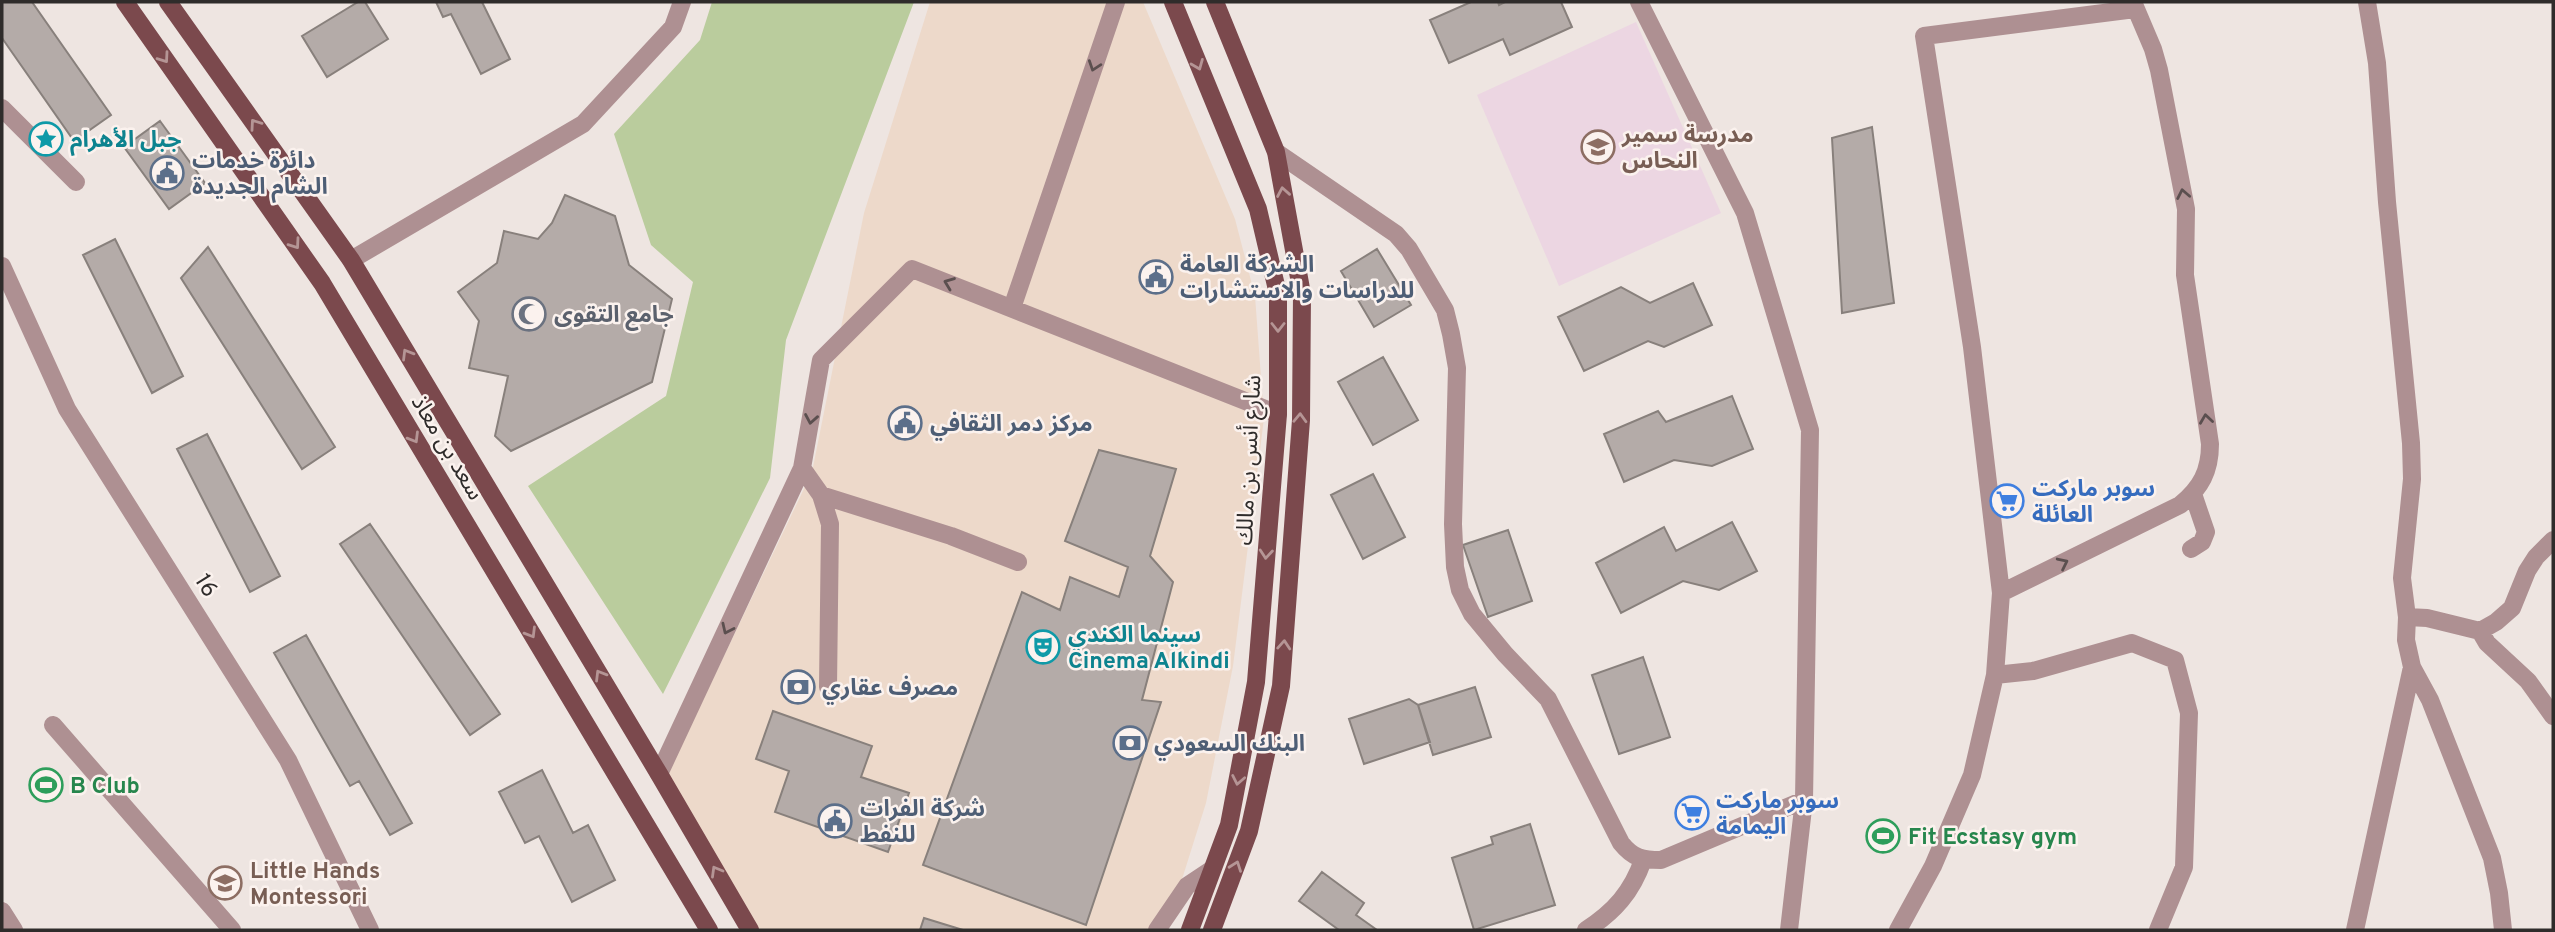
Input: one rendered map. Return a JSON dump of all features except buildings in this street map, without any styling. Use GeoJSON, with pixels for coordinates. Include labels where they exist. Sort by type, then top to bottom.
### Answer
{"type":"FeatureCollection","features":[{"type":"Feature","properties":{"kind":"main road","name":"سعد بن معاذ"},"geometry":{"type":"LineString","coordinates":[[125,2],[322,283],[709,930]]}},
{"type":"Feature","properties":{"kind":"main road","name":"سعد بن معاذ"},"geometry":{"type":"LineString","coordinates":[[168,2],[351,260],[660,774],[750,930]]}},
{"type":"Feature","properties":{"kind":"main road","name":"شارع أنس بن مالك"},"geometry":{"type":"LineString","coordinates":[[1172,2],[1258,209],[1279,294],[1278,414],[1256,682],[1229,825],[1190,930]]}},
{"type":"Feature","properties":{"kind":"main road","name":"شارع أنس بن مالك"},"geometry":{"type":"LineString","coordinates":[[1212,930],[1249,831],[1281,686],[1301,420],[1302,294],[1276,152],[1215,2]]}},
{"type":"Feature","properties":{"kind":"street"},"geometry":{"type":"LineString","coordinates":[[351,260],[583,124],[673,27],[682,2]]}},
{"type":"Feature","properties":{"kind":"street"},"geometry":{"type":"LineString","coordinates":[[1012,308],[1116,2]]}},
{"type":"Feature","properties":{"kind":"street"},"geometry":{"type":"LineString","coordinates":[[1639,2],[1745,213],[1810,430],[1804,800],[1789,930]]}},
{"type":"Feature","properties":{"kind":"street"},"geometry":{"type":"LineString","coordinates":[[2367,2],[2378,74],[2387,201],[2411,443],[2412,479],[2402,578],[2407,617],[2406,640],[2412,667],[2430,700],[2488,846],[2499,893],[2503,930]]}},
{"type":"Feature","properties":{"kind":"street"},"geometry":{"type":"LineString","coordinates":[[1898,930],[1933,866],[1972,775],[1995,675],[2001,593],[1972,347],[1924,36],[2134,5],[2159,70],[2186,209],[2184,267],[2210,444],[2210,461],[2203,481],[2193,494],[2168,511],[2001,593]]}},
{"type":"Feature","properties":{"kind":"street"},"geometry":{"type":"LineString","coordinates":[[2,108],[76,182]]}},
{"type":"Feature","properties":{"kind":"street"},"geometry":{"type":"LineString","coordinates":[[1276,152],[1396,234],[1409,249],[1445,310],[1457,368],[1453,524],[1455,567],[1460,590],[1472,614],[1548,699],[1621,843],[1631,855],[1643,860],[1661,860],[1804,800]]}},
{"type":"Feature","properties":{"kind":"street","name":"16"},"geometry":{"type":"LineString","coordinates":[[2,266],[67,409],[288,760],[370,930]]}},
{"type":"Feature","properties":{"kind":"street"},"geometry":{"type":"LineString","coordinates":[[660,774],[802,468],[821,360],[912,269],[1278,414]]}},
{"type":"Feature","properties":{"kind":"street"},"geometry":{"type":"LineString","coordinates":[[802,468],[821,495],[830,524],[828,687]]}},
{"type":"Feature","properties":{"kind":"street"},"geometry":{"type":"LineString","coordinates":[[2191,549],[2202,542],[2206,533],[2193,494]]}},
{"type":"Feature","properties":{"kind":"street"},"geometry":{"type":"LineString","coordinates":[[821,495],[951,536],[1018,562]]}},
{"type":"Feature","properties":{"kind":"street"},"geometry":{"type":"LineString","coordinates":[[2407,617],[2427,618],[2480,631],[2512,608],[2536,556],[2553,540]]}},
{"type":"Feature","properties":{"kind":"street"},"geometry":{"type":"LineString","coordinates":[[2480,631],[2487,643],[2528,681],[2553,716]]}},
{"type":"Feature","properties":{"kind":"street"},"geometry":{"type":"LineString","coordinates":[[1995,675],[2033,670],[2132,643],[2175,660],[2189,712],[2184,867],[2158,930]]}},
{"type":"Feature","properties":{"kind":"street"},"geometry":{"type":"LineString","coordinates":[[2355,930],[2412,667]]}},
{"type":"Feature","properties":{"kind":"street"},"geometry":{"type":"LineString","coordinates":[[52,725],[232,930]]}},
{"type":"Feature","properties":{"kind":"street"},"geometry":{"type":"LineString","coordinates":[[1586,930],[1620,903],[1638,876],[1643,860]]}},
{"type":"Feature","properties":{"kind":"street"},"geometry":{"type":"LineString","coordinates":[[1157,930],[1187,886],[1211,870]]}},
{"type":"Feature","properties":{"kind":"street"},"geometry":{"type":"LineString","coordinates":[[2,911],[14,930]]}},
{"type":"Feature","properties":{"kind":"shaded area"},"geometry":{"type":"Polygon","coordinates":[[[930,2],[1143,2],[1235,219],[1255,296],[1264,418],[1233,666],[1206,803],[1166,930],[758,930],[668,773],[812,472],[864,213],[930,2]]]}},
{"type":"Feature","properties":{"kind":"shaded area"},"geometry":{"type":"Polygon","coordinates":[[[1636,22],[1721,213],[1559,286],[1477,95],[1636,22]]]}},
{"type":"Feature","properties":{"kind":"green space"},"geometry":{"type":"Polygon","coordinates":[[[712,2],[914,2],[786,340],[770,478],[663,694],[528,486],[666,396],[693,282],[651,245],[614,134],[700,40],[712,2]]]}},
{"type":"Feature","properties":{"kind":"place","name":"جبل الأهرام"},"geometry":{"type":"Point","coordinates":[46,139]}},
{"type":"Feature","properties":{"kind":"place","name":"مدرسة سمير النحاس"},"geometry":{"type":"Point","coordinates":[1598,147]}},
{"type":"Feature","properties":{"kind":"place","name":"دائرة خدمات الشام الجديدة"},"geometry":{"type":"Point","coordinates":[167,173]}},
{"type":"Feature","properties":{"kind":"place","name":"الشركة العامة للدراسات والاستشارات"},"geometry":{"type":"Point","coordinates":[1156,277]}},
{"type":"Feature","properties":{"kind":"place","name":"جامع التقوى"},"geometry":{"type":"Point","coordinates":[529,314]}},
{"type":"Feature","properties":{"kind":"place","name":"مركز دمر الثقافي"},"geometry":{"type":"Point","coordinates":[905,423]}},
{"type":"Feature","properties":{"kind":"place","name":"سوبر ماركت العائلة"},"geometry":{"type":"Point","coordinates":[2007,501]}},
{"type":"Feature","properties":{"kind":"place","name":"سينما الكندي Cinema Alkindi"},"geometry":{"type":"Point","coordinates":[1043,647]}},
{"type":"Feature","properties":{"kind":"place","name":"مصرف عقاري"},"geometry":{"type":"Point","coordinates":[798,687]}},
{"type":"Feature","properties":{"kind":"place","name":"البنك السعودي"},"geometry":{"type":"Point","coordinates":[1130,743]}},
{"type":"Feature","properties":{"kind":"place","name":"B Club"},"geometry":{"type":"Point","coordinates":[46,785]}},
{"type":"Feature","properties":{"kind":"place","name":"سوبر ماركت اليمامة"},"geometry":{"type":"Point","coordinates":[1692,813]}},
{"type":"Feature","properties":{"kind":"place","name":"شركة الفرات للنفط"},"geometry":{"type":"Point","coordinates":[835,821]}},
{"type":"Feature","properties":{"kind":"place","name":"Fit Ecstasy gym"},"geometry":{"type":"Point","coordinates":[1883,836]}},
{"type":"Feature","properties":{"kind":"place","name":"Little Hands Montessori"},"geometry":{"type":"Point","coordinates":[225,883]}}]}
